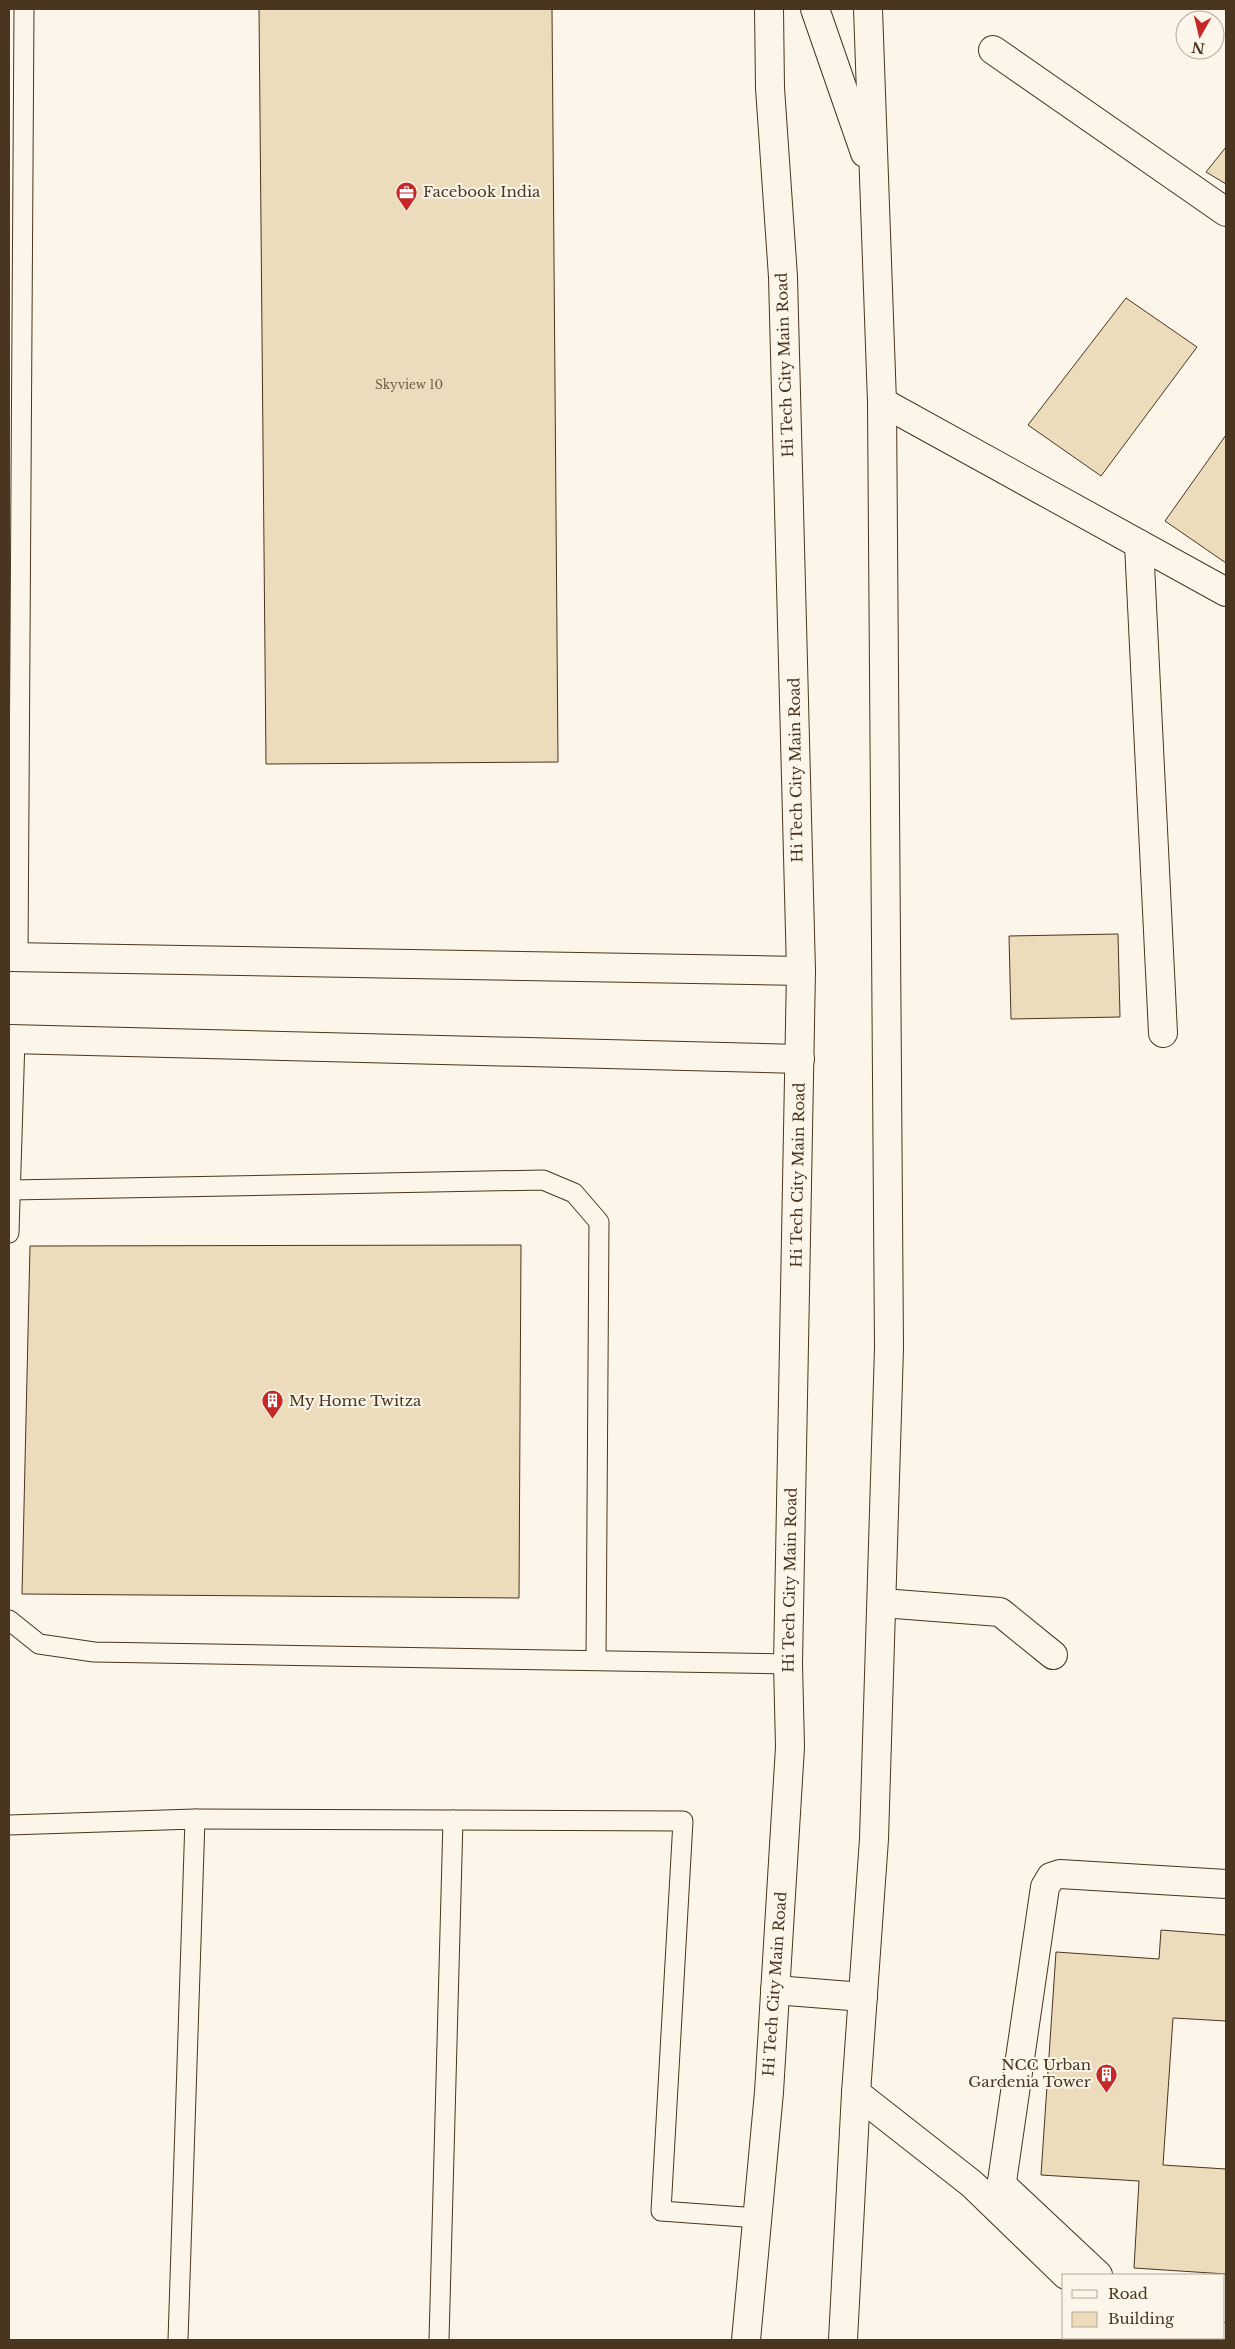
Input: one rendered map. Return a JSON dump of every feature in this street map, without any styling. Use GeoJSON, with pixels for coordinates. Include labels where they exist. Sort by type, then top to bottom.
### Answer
{"type":"FeatureCollection","features":[{"type":"Feature","properties":{"kind":"main road","name":"Hi Tech City Main Road"},"geometry":{"type":"LineString","coordinates":[[746,2340],[758,2218],[775,1990],[790,1747],[788,1664],[801,971],[784,276],[770,88],[768,9]]}},
{"type":"Feature","properties":{"kind":"main road"},"geometry":{"type":"LineString","coordinates":[[843,2340],[856,2093],[874,1839],[889,1348],[882,402],[868,9]]}},
{"type":"Feature","properties":{"kind":"main road"},"geometry":{"type":"LineString","coordinates":[[815,10],[875,180]]}},
{"type":"Feature","properties":{"kind":"main road"},"geometry":{"type":"LineString","coordinates":[[993,50],[1226,212]]}},
{"type":"Feature","properties":{"kind":"main road"},"geometry":{"type":"LineString","coordinates":[[882,402],[1226,592]]}},
{"type":"Feature","properties":{"kind":"main road"},"geometry":{"type":"LineString","coordinates":[[1139,544],[1163,1033]]}},
{"type":"Feature","properties":{"kind":"main road"},"geometry":{"type":"LineString","coordinates":[[13,957],[801,971]]}},
{"type":"Feature","properties":{"kind":"main road"},"geometry":{"type":"LineString","coordinates":[[12,1039],[800,1058]]}},
{"type":"Feature","properties":{"kind":"main road"},"geometry":{"type":"LineString","coordinates":[[882,1603],[1000,1612],[1053,1655]]}},
{"type":"Feature","properties":{"kind":"main road"},"geometry":{"type":"LineString","coordinates":[[1065,2274],[999,2196],[1045,1887],[1051,1877],[1060,1874],[1226,1884]]}},
{"type":"Feature","properties":{"kind":"main road"},"geometry":{"type":"LineString","coordinates":[[775,1990],[863,1997]]}},
{"type":"Feature","properties":{"kind":"main road"},"geometry":{"type":"LineString","coordinates":[[856,2093],[972,2184],[999,2196],[1097,2274]]}},
{"type":"Feature","properties":{"kind":"lane"},"geometry":{"type":"LineString","coordinates":[[13,957],[24,9]]}},
{"type":"Feature","properties":{"kind":"lane"},"geometry":{"type":"LineString","coordinates":[[9,1233],[12,1039]]}},
{"type":"Feature","properties":{"kind":"lane"},"geometry":{"type":"LineString","coordinates":[[10,1190],[543,1180],[574,1193],[599,1222],[596,1660]]}},
{"type":"Feature","properties":{"kind":"lane"},"geometry":{"type":"LineString","coordinates":[[9,1620],[39,1644],[94,1652],[788,1664]]}},
{"type":"Feature","properties":{"kind":"lane"},"geometry":{"type":"LineString","coordinates":[[178,2340],[195,1819]]}},
{"type":"Feature","properties":{"kind":"lane"},"geometry":{"type":"LineString","coordinates":[[9,1825],[195,1819],[683,1821],[661,2211],[758,2218]]}},
{"type":"Feature","properties":{"kind":"lane"},"geometry":{"type":"LineString","coordinates":[[439,2340],[453,1820]]}},
{"type":"Feature","properties":{"kind":"building"},"geometry":{"type":"Polygon","coordinates":[[[259,9],[552,9],[558,762],[266,764],[259,9]]]}},
{"type":"Feature","properties":{"kind":"building"},"geometry":{"type":"Polygon","coordinates":[[[1226,147],[1226,184],[1206,172],[1226,147]]]}},
{"type":"Feature","properties":{"kind":"building"},"geometry":{"type":"Polygon","coordinates":[[[1126,298],[1197,347],[1101,476],[1028,425],[1126,298]]]}},
{"type":"Feature","properties":{"kind":"building"},"geometry":{"type":"Polygon","coordinates":[[[1226,435],[1226,563],[1165,521],[1226,435]]]}},
{"type":"Feature","properties":{"kind":"building"},"geometry":{"type":"Polygon","coordinates":[[[1118,934],[1120,1017],[1011,1019],[1009,936],[1118,934]]]}},
{"type":"Feature","properties":{"kind":"building","name":"My Home Twitza"},"geometry":{"type":"Polygon","coordinates":[[[521,1245],[519,1598],[22,1594],[30,1246],[521,1245]]]}},
{"type":"Feature","properties":{"kind":"building","name":"NCC Urban Gardenia Tower"},"geometry":{"type":"Polygon","coordinates":[[[1161,1930],[1226,1935],[1226,2021],[1173,2018],[1163,2165],[1226,2169],[1226,2274],[1134,2268],[1139,2181],[1041,2175],[1056,1952],[1159,1959],[1161,1930]]]}},
{"type":"Feature","properties":{"kind":"place","name":"Facebook India"},"geometry":{"type":"Point","coordinates":[407,211]}},
{"type":"Feature","properties":{"kind":"place","name":"My Home Twitza"},"geometry":{"type":"Point","coordinates":[273,1420]}},
{"type":"Feature","properties":{"kind":"place","name":"NCC Urban Gardenia Tower"},"geometry":{"type":"Point","coordinates":[1107,2093]}}]}
